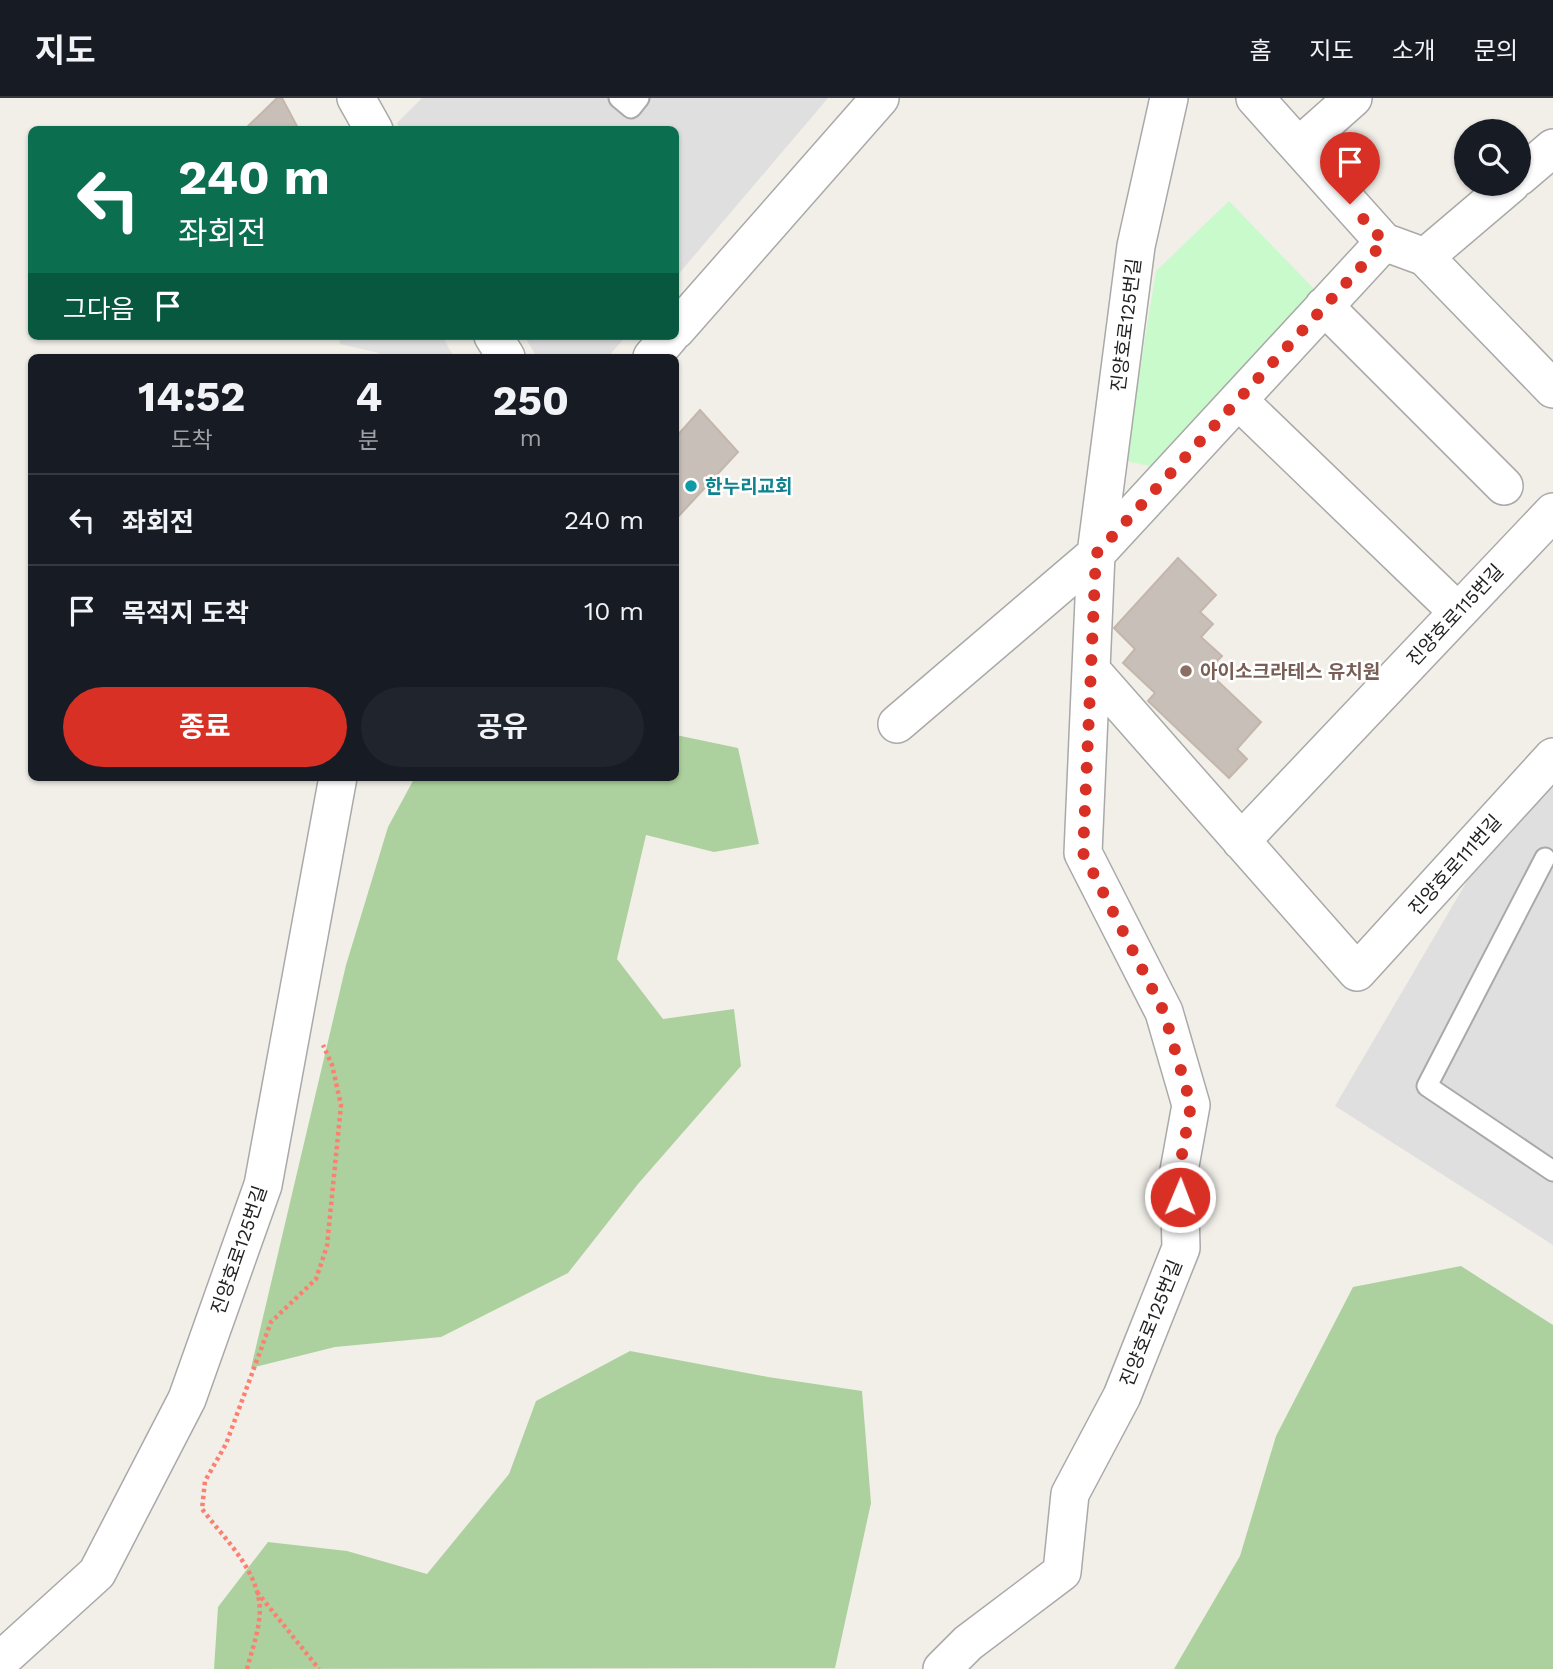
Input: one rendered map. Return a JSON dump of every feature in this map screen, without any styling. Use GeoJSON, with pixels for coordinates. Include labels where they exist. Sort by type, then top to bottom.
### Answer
{"type":"FeatureCollection","features":[{"type":"Feature","properties":{"kind":"street"},"geometry":{"type":"LineString","coordinates":[[356,98],[372,126]]}},
{"type":"Feature","properties":{"kind":"street"},"geometry":{"type":"LineString","coordinates":[[679,327],[880,98]]}},
{"type":"Feature","properties":{"kind":"street","name":"진양호로125번길"},"geometry":{"type":"LineString","coordinates":[[942,1669],[968,1643],[1062,1572],[1070,1494],[1122,1396],[1181,1248],[1179,1171],[1191,1105],[1164,1012],[1083,853],[1096,554],[1136,246],[1169,98]]}},
{"type":"Feature","properties":{"kind":"street"},"geometry":{"type":"LineString","coordinates":[[1255,98],[1384,242],[1425,257],[1553,388]]}},
{"type":"Feature","properties":{"kind":"street"},"geometry":{"type":"LineString","coordinates":[[1299,146],[1353,98]]}},
{"type":"Feature","properties":{"kind":"street"},"geometry":{"type":"LineString","coordinates":[[1531,167],[1553,148]]}},
{"type":"Feature","properties":{"kind":"street"},"geometry":{"type":"LineString","coordinates":[[1425,257],[1497,196]]}},
{"type":"Feature","properties":{"kind":"street"},"geometry":{"type":"LineString","coordinates":[[897,724],[1096,554],[1384,242]]}},
{"type":"Feature","properties":{"kind":"street"},"geometry":{"type":"LineString","coordinates":[[1324,306],[1504,486]]}},
{"type":"Feature","properties":{"kind":"street"},"geometry":{"type":"LineString","coordinates":[[655,354],[667,340]]}},
{"type":"Feature","properties":{"kind":"street"},"geometry":{"type":"LineString","coordinates":[[1238,400],[1458,612]]}},
{"type":"Feature","properties":{"kind":"street","name":"진양호로115번길"},"geometry":{"type":"LineString","coordinates":[[1241,841],[1553,512]]}},
{"type":"Feature","properties":{"kind":"street"},"geometry":{"type":"LineString","coordinates":[[1091,670],[1241,841]]}},
{"type":"Feature","properties":{"kind":"street","name":"진양호로111번길"},"geometry":{"type":"LineString","coordinates":[[1241,841],[1357,972],[1553,757]]}},
{"type":"Feature","properties":{"kind":"street","name":"진양호로125번길"},"geometry":{"type":"LineString","coordinates":[[0,1661],[97,1573],[187,1399],[262,1185],[337,781]]}},
{"type":"Feature","properties":{"kind":"lane"},"geometry":{"type":"LineString","coordinates":[[620,98],[631,108],[639,98]]}},
{"type":"Feature","properties":{"kind":"lane"},"geometry":{"type":"LineString","coordinates":[[1550,856],[1427,1086],[1553,1171]]}},
{"type":"Feature","properties":{"kind":"path"},"geometry":{"type":"LineString","coordinates":[[247,1669],[260,1619],[257,1592],[251,1574],[202,1509],[205,1481],[226,1444],[271,1322],[316,1279],[327,1246],[341,1105],[332,1065],[316,1031],[296,1006]]}},
{"type":"Feature","properties":{"kind":"path"},"geometry":{"type":"LineString","coordinates":[[257,1592],[319,1669]]}},
{"type":"Feature","properties":{"kind":"shaded area"},"geometry":{"type":"Polygon","coordinates":[[[422,98],[828,98],[679,273],[679,126],[398,126],[397,123],[422,98]]]}},
{"type":"Feature","properties":{"kind":"shaded area"},"geometry":{"type":"Polygon","coordinates":[[[340,340],[444,340],[452,354],[380,354],[340,344],[340,340]]]}},
{"type":"Feature","properties":{"kind":"shaded area"},"geometry":{"type":"Polygon","coordinates":[[[526,340],[623,340],[611,354],[535,354],[526,340]]]}},
{"type":"Feature","properties":{"kind":"shaded area"},"geometry":{"type":"Polygon","coordinates":[[[1553,776],[1553,1245],[1335,1106],[1480,859],[1553,776]]]}},
{"type":"Feature","properties":{"kind":"green space"},"geometry":{"type":"Polygon","coordinates":[[[1229,201],[1318,293],[1150,466],[1125,461],[1156,271],[1229,201]]]}},
{"type":"Feature","properties":{"kind":"green space"},"geometry":{"type":"Polygon","coordinates":[[[679,736],[738,748],[759,844],[714,852],[646,835],[617,959],[663,1019],[734,1009],[741,1066],[638,1184],[568,1273],[441,1337],[335,1347],[251,1368],[346,965],[388,827],[413,781],[679,781],[679,736]]]}},
{"type":"Feature","properties":{"kind":"green space"},"geometry":{"type":"Polygon","coordinates":[[[1461,1266],[1553,1325],[1553,1669],[1174,1669],[1240,1556],[1276,1436],[1353,1287],[1461,1266]]]}},
{"type":"Feature","properties":{"kind":"green space"},"geometry":{"type":"Polygon","coordinates":[[[630,1351],[768,1377],[862,1391],[871,1503],[835,1668],[214,1669],[218,1607],[268,1542],[347,1551],[427,1574],[509,1474],[536,1401],[630,1351]]]}},
{"type":"Feature","properties":{"kind":"building"},"geometry":{"type":"Polygon","coordinates":[[[277,98],[282,98],[297,126],[248,126],[277,98]]]}},
{"type":"Feature","properties":{"kind":"building","name":"한누리교회"},"geometry":{"type":"Polygon","coordinates":[[[700,410],[738,452],[679,516],[679,434],[700,410]]]}},
{"type":"Feature","properties":{"kind":"building"},"geometry":{"type":"Polygon","coordinates":[[[1178,558],[1216,595],[1200,612],[1213,624],[1201,637],[1222,656],[1207,671],[1261,722],[1237,749],[1247,759],[1229,778],[1148,701],[1155,693],[1123,663],[1135,649],[1114,628],[1178,558]]]}},
{"type":"Feature","properties":{"kind":"place","name":"한누리교회"},"geometry":{"type":"Point","coordinates":[691,486]}},
{"type":"Feature","properties":{"kind":"place","name":"아이소크라테스 유치원"},"geometry":{"type":"Point","coordinates":[1186,671]}},
{"type":"Feature","properties":{"kind":"route"},"geometry":{"type":"LineString","coordinates":[[1180,1197],[1179,1171],[1191,1105],[1164,1012],[1083,853],[1096,554],[1384,242],[1350,204]]}}]}
